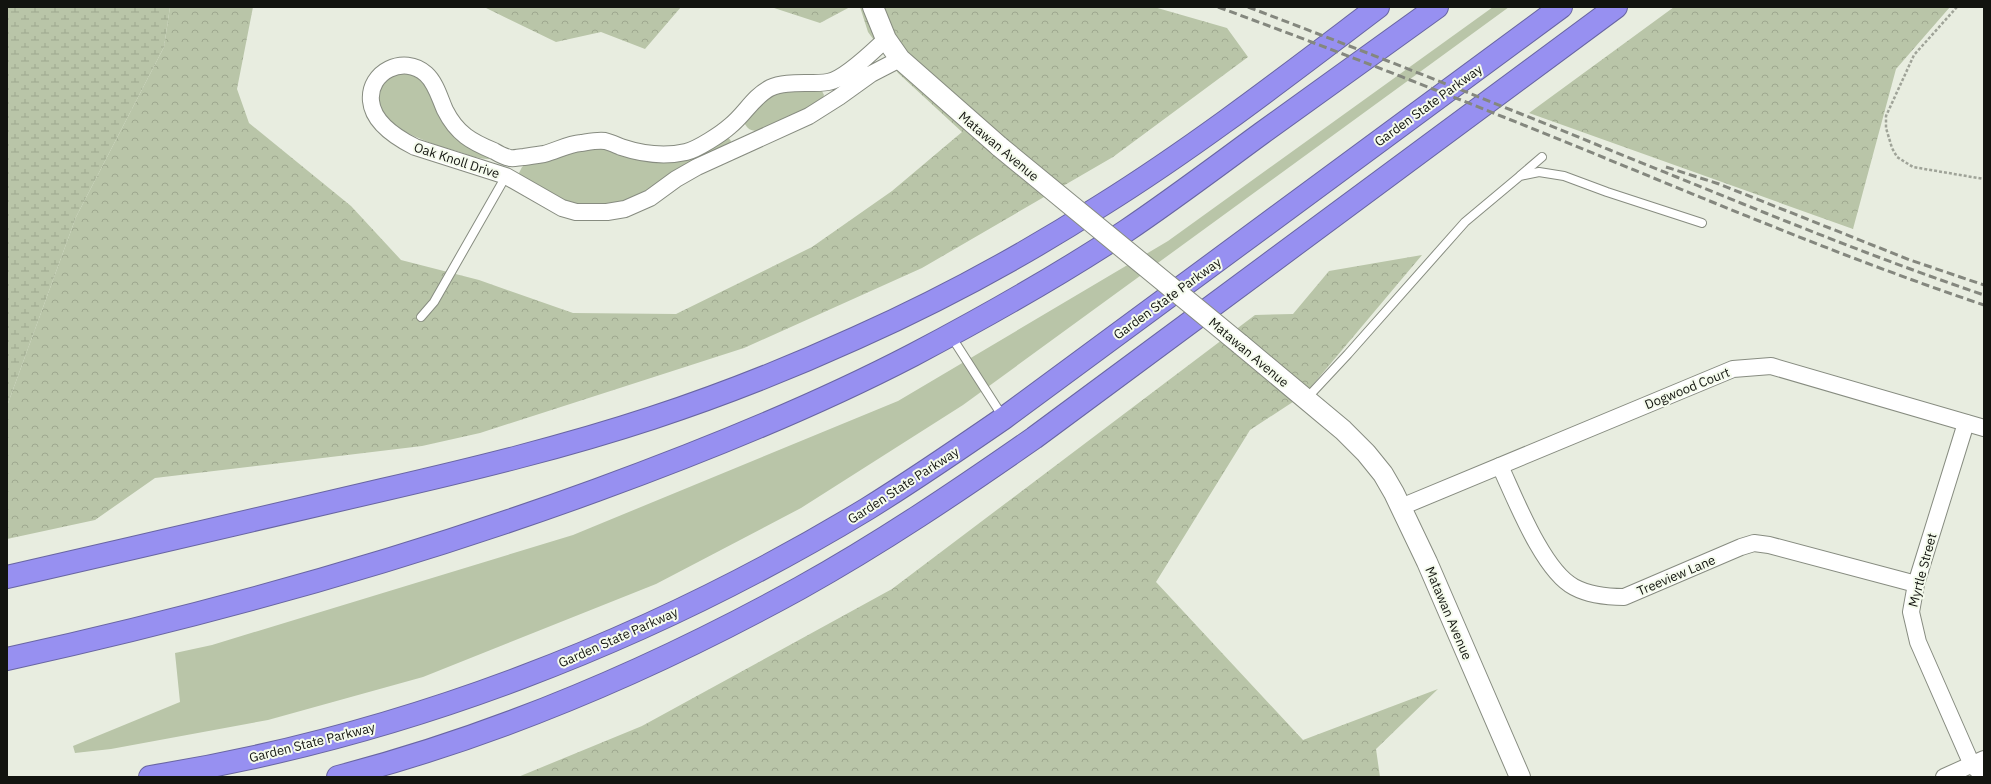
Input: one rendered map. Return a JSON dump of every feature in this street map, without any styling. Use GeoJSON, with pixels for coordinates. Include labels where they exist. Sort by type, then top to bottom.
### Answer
{"type":"FeatureCollection","features":[{"type":"Feature","properties":{"kind":"highway"},"geometry":{"type":"LineString","coordinates":[[7,577],[443,476],[550,448],[662,415],[808,359],[859,337],[957,288],[1101,206],[1191,145],[1378,7]]}},
{"type":"Feature","properties":{"kind":"highway"},"geometry":{"type":"LineString","coordinates":[[7,659],[205,612],[310,584],[414,553],[516,519],[668,463],[769,422],[870,377],[950,335],[1035,287],[1128,230],[1437,7]]}},
{"type":"Feature","properties":{"kind":"highway","name":"Garden State Parkway"},"geometry":{"type":"LineString","coordinates":[[150,777],[294,748],[403,719],[508,683],[608,643],[719,591],[818,538],[916,478],[1004,418],[1561,7]]}},
{"type":"Feature","properties":{"kind":"highway"},"geometry":{"type":"LineString","coordinates":[[338,777],[448,744],[552,705],[610,681],[702,639],[747,616],[847,560],[942,501],[1034,438],[1616,7]]}},
{"type":"Feature","properties":{"kind":"street","name":"Matawan Avenue"},"geometry":{"type":"LineString","coordinates":[[873,7],[886,39],[900,59],[1000,147],[1343,430],[1366,453],[1383,474],[1401,507],[1427,562],[1520,777]]}},
{"type":"Feature","properties":{"kind":"street","name":"Oak Knoll Drive"},"geometry":{"type":"LineString","coordinates":[[886,39],[858,65],[830,82],[783,84],[771,88],[757,97],[731,126],[687,152],[669,154],[637,152],[604,141],[596,141],[578,143],[544,154],[511,159],[470,141],[454,124],[432,82],[418,68],[403,65],[388,69],[380,75],[372,86],[370,96],[372,107],[376,116],[384,126],[403,141],[415,147],[506,176],[562,208],[576,212],[607,212],[625,208],[650,198],[697,166],[745,143],[808,116],[840,97],[871,74],[900,59]]}},
{"type":"Feature","properties":{"kind":"street"},"geometry":{"type":"LineString","coordinates":[[830,82],[840,97]]}},
{"type":"Feature","properties":{"kind":"street"},"geometry":{"type":"LineString","coordinates":[[731,126],[745,143]]}},
{"type":"Feature","properties":{"kind":"street","name":"Oak Knoll Drive"},"geometry":{"type":"LineString","coordinates":[[506,176],[511,159]]}},
{"type":"Feature","properties":{"kind":"street","name":"Dogwood Court"},"geometry":{"type":"LineString","coordinates":[[1401,507],[1733,369],[1771,366],[1984,428]]}},
{"type":"Feature","properties":{"kind":"street","name":"Myrtle Street"},"geometry":{"type":"LineString","coordinates":[[1966,423],[1916,584],[1910,612],[1918,642],[1984,776]]}},
{"type":"Feature","properties":{"kind":"street","name":"Treeview Lane"},"geometry":{"type":"LineString","coordinates":[[1500,466],[1544,558],[1556,574],[1574,587],[1595,594],[1610,597],[1624,597],[1741,547],[1754,543],[1769,545],[1916,584]]}},
{"type":"Feature","properties":{"kind":"street"},"geometry":{"type":"LineString","coordinates":[[1944,777],[1978,762]]}},
{"type":"Feature","properties":{"kind":"lane"},"geometry":{"type":"LineString","coordinates":[[1306,399],[1465,222],[1542,157]]}},
{"type":"Feature","properties":{"kind":"lane"},"geometry":{"type":"LineString","coordinates":[[1520,176],[1539,172],[1564,176],[1607,192],[1702,223]]}},
{"type":"Feature","properties":{"kind":"lane"},"geometry":{"type":"LineString","coordinates":[[421,317],[434,302],[506,176]]}},
{"type":"Feature","properties":{"kind":"lane"},"geometry":{"type":"LineString","coordinates":[[950,335],[1004,418]]}},
{"type":"Feature","properties":{"kind":"path"},"geometry":{"type":"LineString","coordinates":[[1957,7],[1914,55],[1886,116],[1886,128],[1892,148],[1897,157],[1906,164],[1913,167],[1984,179]]}},
{"type":"Feature","properties":{"kind":"green space"},"geometry":{"type":"Polygon","coordinates":[[[7,7],[170,7],[164,47],[76,217],[7,406],[7,7]]]}},
{"type":"Feature","properties":{"kind":"green space"},"geometry":{"type":"Polygon","coordinates":[[[170,7],[253,7],[237,89],[249,123],[351,206],[401,260],[479,280],[573,313],[676,314],[812,247],[892,191],[962,132],[898,73],[868,32],[860,7],[1154,7],[1227,28],[1248,57],[1113,157],[922,268],[744,348],[480,433],[422,446],[155,478],[95,520],[7,539],[7,406],[76,217],[164,47],[170,7]]]}},
{"type":"Feature","properties":{"kind":"green space"},"geometry":{"type":"Polygon","coordinates":[[[484,7],[681,7],[645,49],[601,32],[556,42],[484,7]]]}},
{"type":"Feature","properties":{"kind":"green space"},"geometry":{"type":"Polygon","coordinates":[[[771,7],[850,7],[820,23],[771,7]]]}},
{"type":"Feature","properties":{"kind":"green space"},"geometry":{"type":"Polygon","coordinates":[[[1493,7],[1509,7],[963,405],[801,508],[656,584],[423,677],[268,720],[111,749],[75,753],[73,746],[180,702],[175,653],[212,645],[573,535],[898,401],[1168,241],[1493,7]]]}},
{"type":"Feature","properties":{"kind":"green space"},"geometry":{"type":"Polygon","coordinates":[[[1674,7],[1950,7],[1896,69],[1853,229],[1529,113],[1674,7]]]}},
{"type":"Feature","properties":{"kind":"green space"},"geometry":{"type":"Polygon","coordinates":[[[409,70],[424,83],[478,152],[489,157],[489,159],[475,157],[415,136],[389,121],[380,111],[376,100],[380,83],[385,77],[409,70]]]}},
{"type":"Feature","properties":{"kind":"green space"},"geometry":{"type":"Polygon","coordinates":[[[816,89],[822,91],[824,95],[821,102],[758,131],[753,131],[746,126],[744,122],[772,93],[816,89]]]}},
{"type":"Feature","properties":{"kind":"green space"},"geometry":{"type":"Polygon","coordinates":[[[727,136],[731,141],[729,145],[640,196],[610,206],[578,205],[564,200],[520,176],[519,173],[522,167],[526,164],[586,147],[608,149],[640,160],[727,136]]]}},
{"type":"Feature","properties":{"kind":"green space"},"geometry":{"type":"Polygon","coordinates":[[[1422,255],[1305,394],[1250,430],[1156,582],[1303,740],[1438,689],[1376,749],[1380,777],[518,777],[642,726],[892,589],[1255,315],[1293,314],[1329,271],[1422,255]]]}},
{"type":"Feature","properties":{"kind":"railway"},"geometry":{"type":"LineString","coordinates":[[1218,7],[1449,95],[1811,242],[1984,305]]}},
{"type":"Feature","properties":{"kind":"railway"},"geometry":{"type":"LineString","coordinates":[[1248,7],[1475,95],[1749,207],[1889,261],[1984,295]]}},
{"type":"Feature","properties":{"kind":"railway"},"geometry":{"type":"LineString","coordinates":[[1666,167],[1719,184],[1910,260],[1984,285]]}}]}
